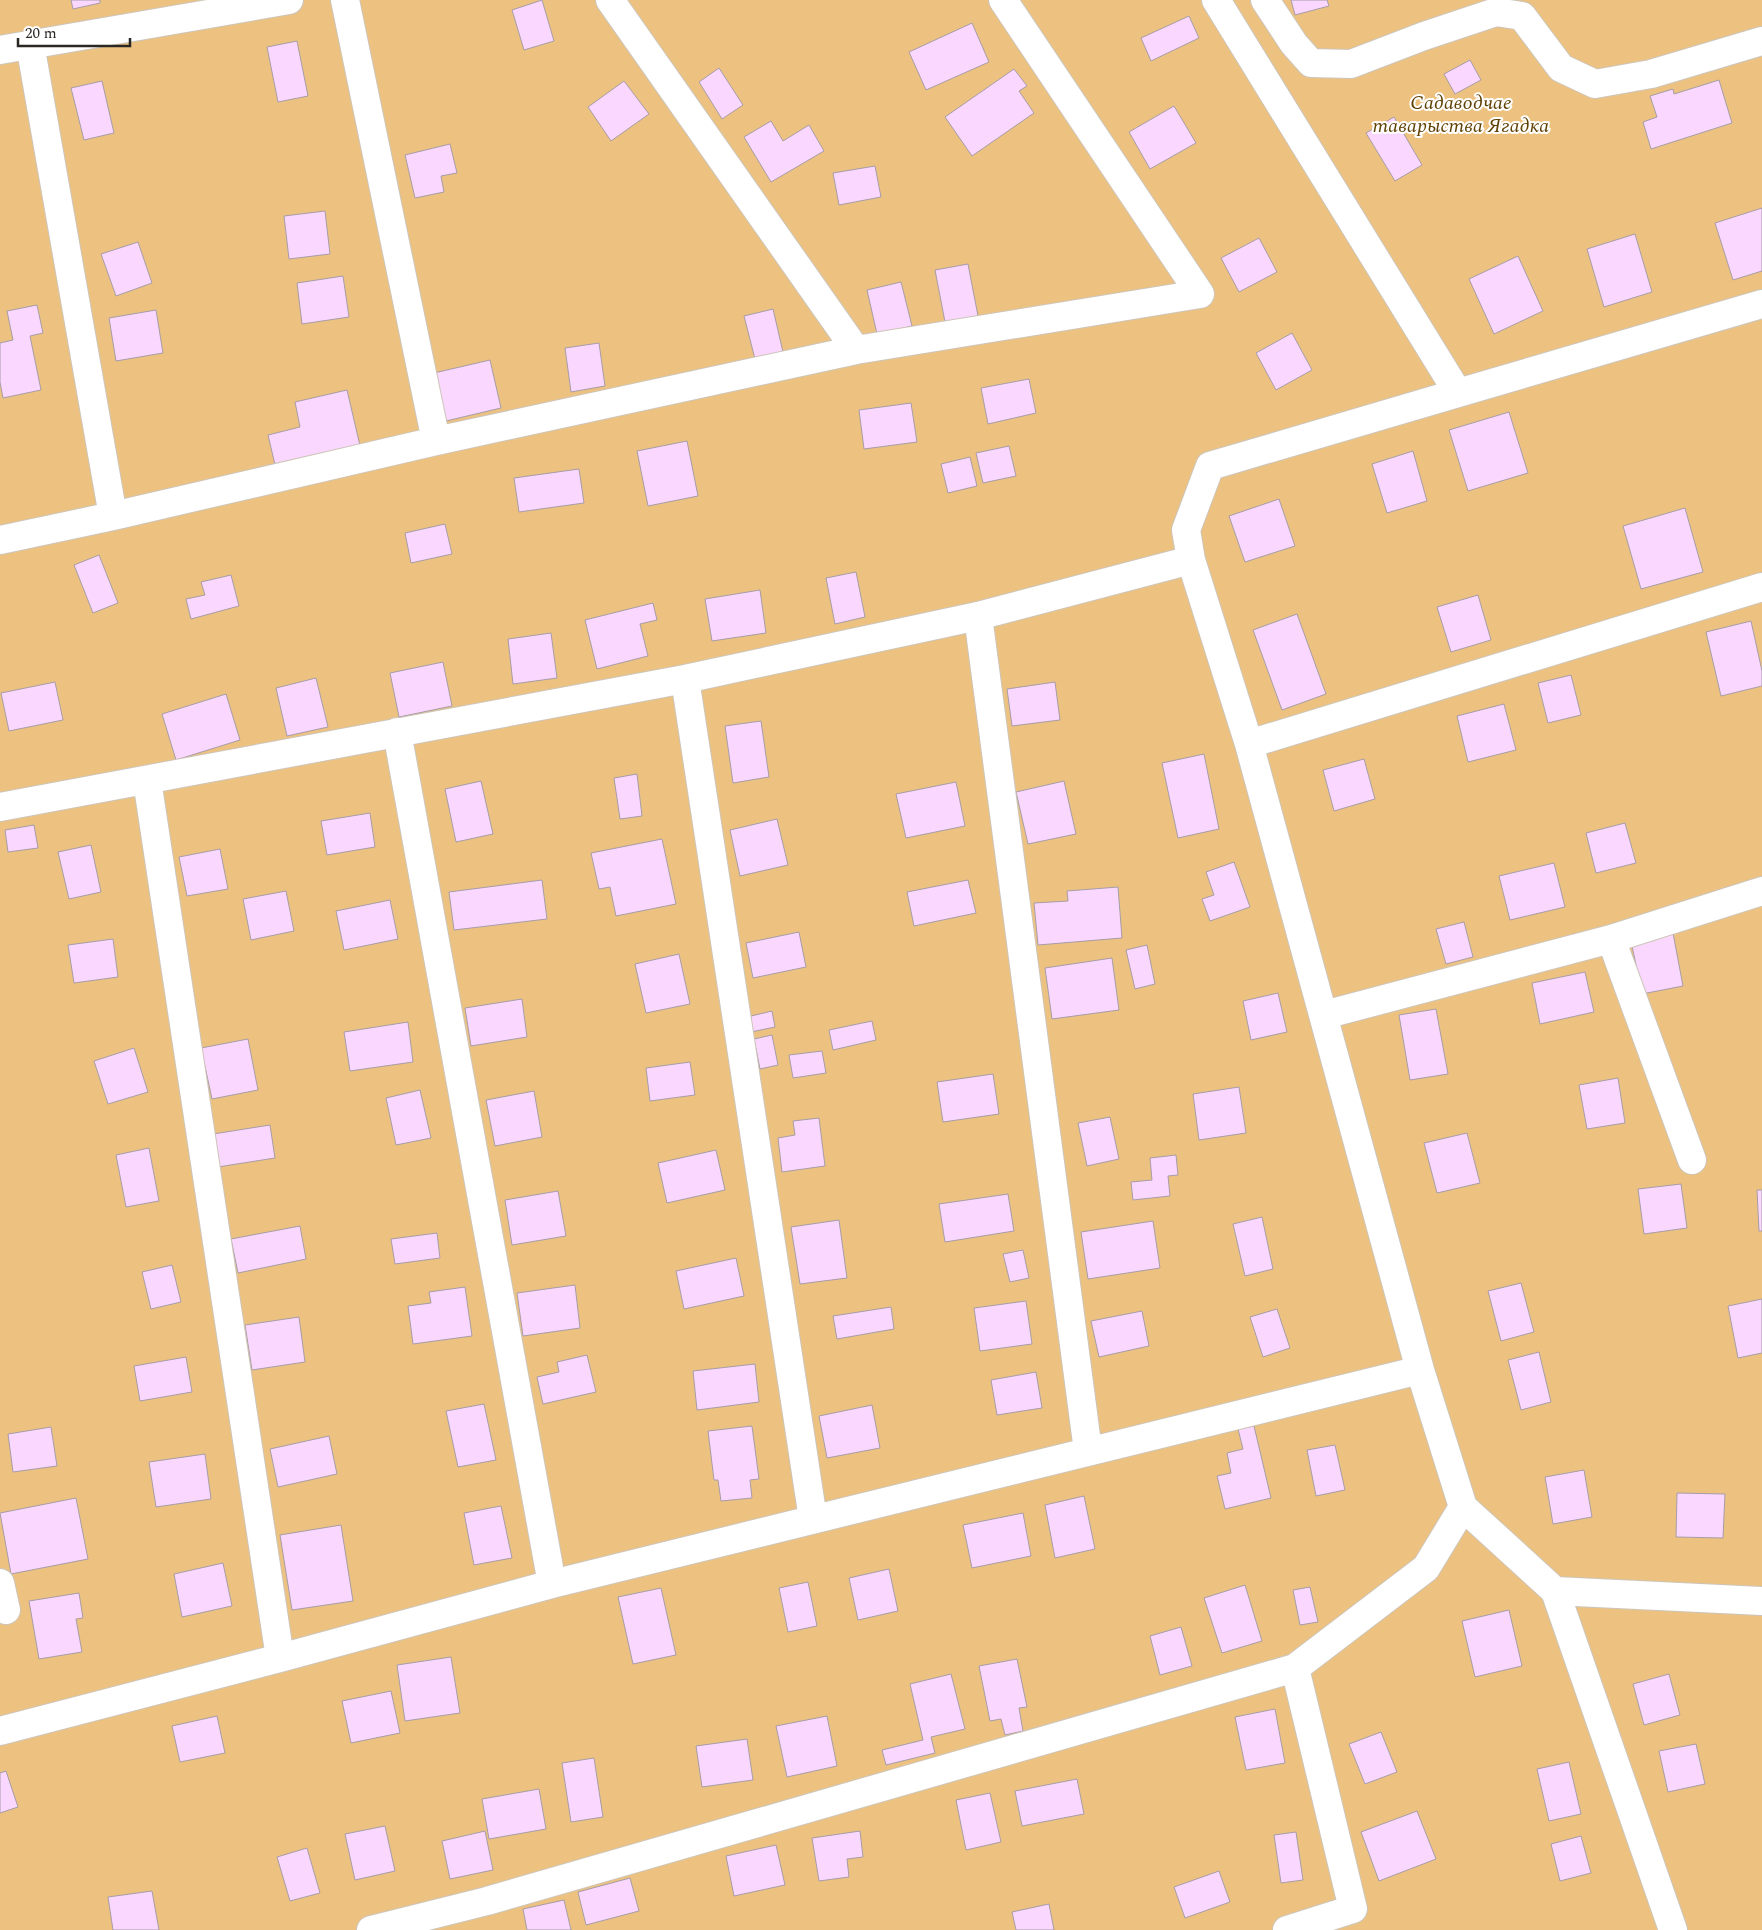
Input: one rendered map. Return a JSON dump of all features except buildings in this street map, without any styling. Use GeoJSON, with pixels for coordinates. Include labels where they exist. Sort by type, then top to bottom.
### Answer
{"type":"FeatureCollection","features":[{"type":"Feature","properties":{"kind":"street"},"geometry":{"type":"LineString","coordinates":[[0,50],[289,0]]}},
{"type":"Feature","properties":{"kind":"street"},"geometry":{"type":"LineString","coordinates":[[345,0],[436,441]]}},
{"type":"Feature","properties":{"kind":"street"},"geometry":{"type":"LineString","coordinates":[[610,0],[856,350]]}},
{"type":"Feature","properties":{"kind":"street"},"geometry":{"type":"LineString","coordinates":[[0,540],[113,516],[436,441],[856,350],[1200,294],[1003,0]]}},
{"type":"Feature","properties":{"kind":"street"},"geometry":{"type":"LineString","coordinates":[[1216,0],[1458,393]]}},
{"type":"Feature","properties":{"kind":"street"},"geometry":{"type":"LineString","coordinates":[[1265,0],[1294,44],[1311,64],[1351,64],[1424,36],[1496,12],[1522,16],[1560,68],[1595,84],[1651,74],[1762,41]]}},
{"type":"Feature","properties":{"kind":"street"},"geometry":{"type":"LineString","coordinates":[[30,44],[113,516]]}},
{"type":"Feature","properties":{"kind":"street"},"geometry":{"type":"LineString","coordinates":[[1673,1930],[1555,1591],[1463,1507],[1420,1370],[1249,744],[1191,560],[1186,530],[1210,466],[1762,304]]}},
{"type":"Feature","properties":{"kind":"street"},"geometry":{"type":"LineString","coordinates":[[0,807],[685,679],[978,616],[1191,560]]}},
{"type":"Feature","properties":{"kind":"street"},"geometry":{"type":"LineString","coordinates":[[1249,744],[1762,587]]}},
{"type":"Feature","properties":{"kind":"street"},"geometry":{"type":"LineString","coordinates":[[978,616],[1088,1451]]}},
{"type":"Feature","properties":{"kind":"street"},"geometry":{"type":"LineString","coordinates":[[685,679],[813,1520]]}},
{"type":"Feature","properties":{"kind":"street"},"geometry":{"type":"LineString","coordinates":[[397,732],[552,1584]]}},
{"type":"Feature","properties":{"kind":"street"},"geometry":{"type":"LineString","coordinates":[[147,780],[280,1658]]}},
{"type":"Feature","properties":{"kind":"street"},"geometry":{"type":"LineString","coordinates":[[1324,1014],[1611,939],[1762,891]]}},
{"type":"Feature","properties":{"kind":"street"},"geometry":{"type":"LineString","coordinates":[[1611,939],[1692,1160]]}},
{"type":"Feature","properties":{"kind":"street"},"geometry":{"type":"LineString","coordinates":[[0,1732],[552,1584],[1420,1370]]}},
{"type":"Feature","properties":{"kind":"street"},"geometry":{"type":"LineString","coordinates":[[372,1930],[506,1896],[1295,1668],[1426,1568],[1463,1507]]}},
{"type":"Feature","properties":{"kind":"street"},"geometry":{"type":"LineString","coordinates":[[0,1583],[6,1610]]}},
{"type":"Feature","properties":{"kind":"street"},"geometry":{"type":"LineString","coordinates":[[1555,1591],[1762,1602]]}},
{"type":"Feature","properties":{"kind":"street"},"geometry":{"type":"LineString","coordinates":[[1287,1930],[1356,1920],[1295,1668]]}},
{"type":"Feature","properties":{"kind":"green space","name":"Садаводчае таварыства Ягадка"},"geometry":{"type":"Polygon","coordinates":[[[0,0],[1762,0],[1762,1930],[0,1930],[0,0]]]}}]}
